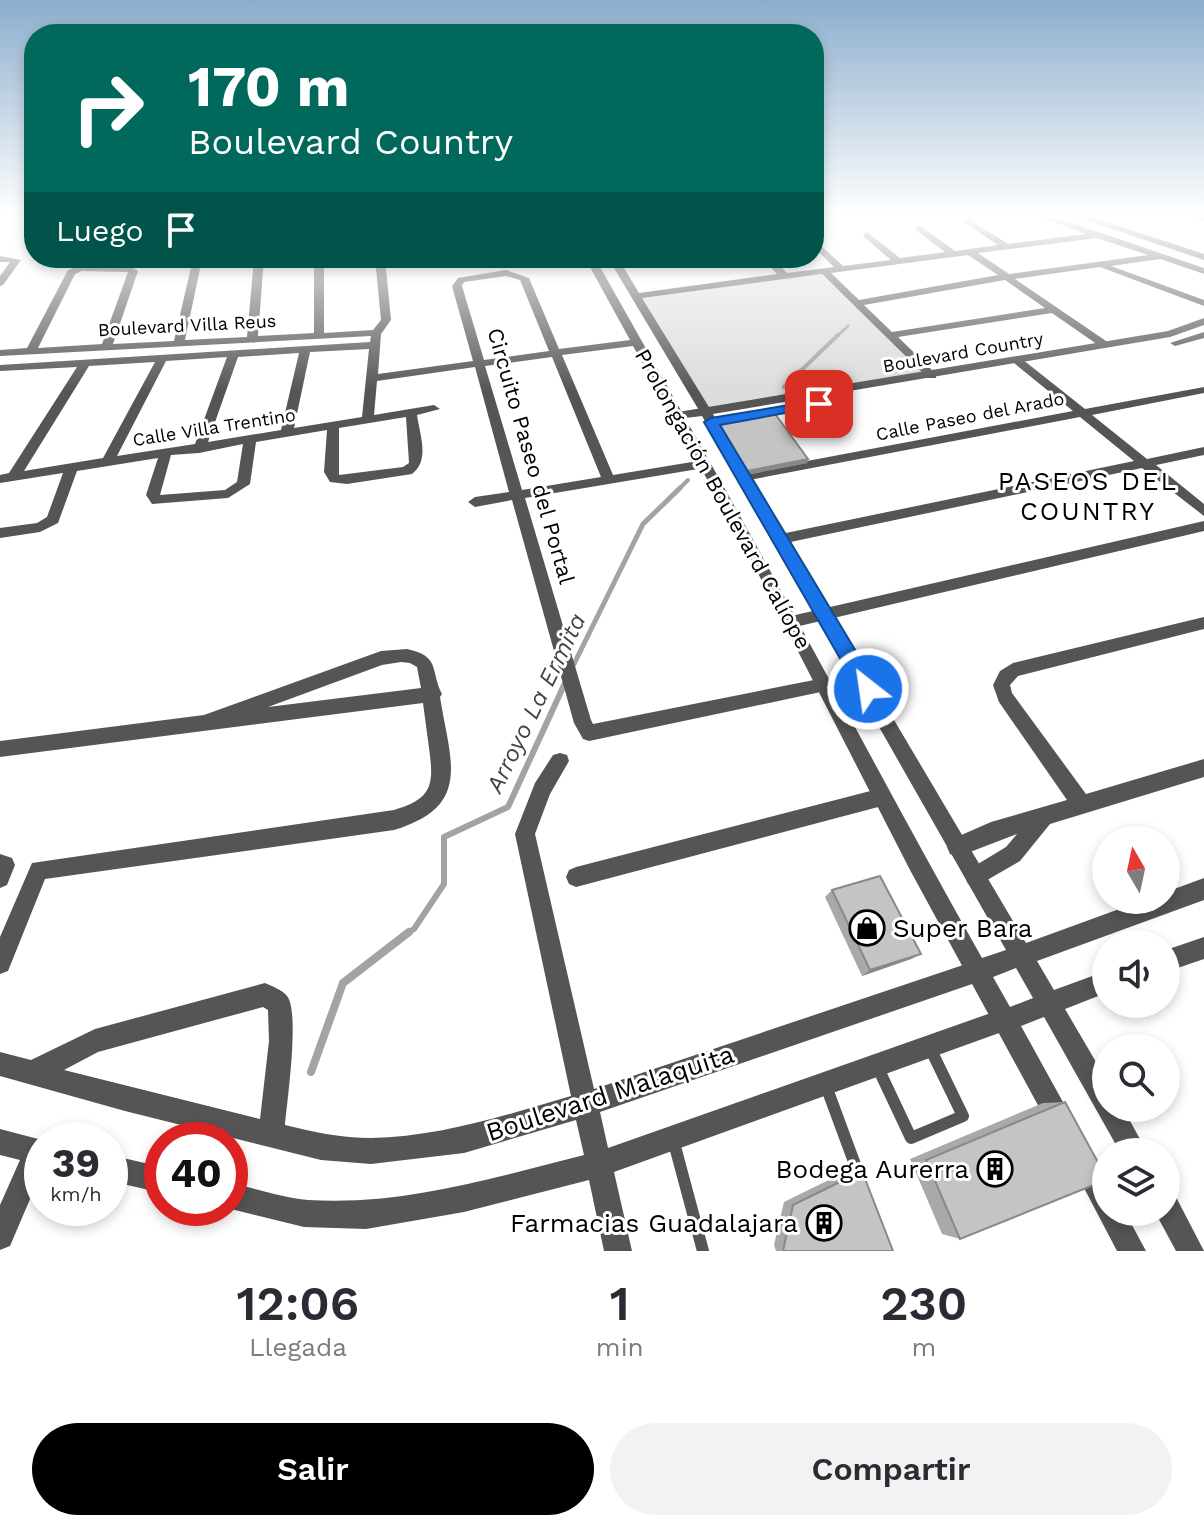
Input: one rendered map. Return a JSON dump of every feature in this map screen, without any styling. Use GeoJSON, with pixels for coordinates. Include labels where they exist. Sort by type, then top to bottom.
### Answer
{"type":"FeatureCollection","features":[{"type":"Feature","properties":{"kind":"street"},"geometry":{"type":"LineString","coordinates":[[30,352],[70,274]]}},
{"type":"Feature","properties":{"kind":"street"},"geometry":{"type":"LineString","coordinates":[[106,348],[132,274]]}},
{"type":"Feature","properties":{"kind":"street"},"geometry":{"type":"LineString","coordinates":[[179,344],[194,274]]}},
{"type":"Feature","properties":{"kind":"street"},"geometry":{"type":"LineString","coordinates":[[252,340],[258,274]]}},
{"type":"Feature","properties":{"kind":"street"},"geometry":{"type":"LineString","coordinates":[[319,274],[319,335]]}},
{"type":"Feature","properties":{"kind":"street"},"geometry":{"type":"LineString","coordinates":[[368,420],[376,339],[386,320],[382,274]]}},
{"type":"Feature","properties":{"kind":"street","name":"Circuito Paseo del Portal"},"geometry":{"type":"LineString","coordinates":[[495,274],[467,278],[457,286],[567,670],[583,723],[592,735],[824,685]]}},
{"type":"Feature","properties":{"kind":"street","name":"Circuito Paseo del Portal"},"geometry":{"type":"LineString","coordinates":[[516,274],[520,275],[609,480]]}},
{"type":"Feature","properties":{"kind":"street","name":"Prolongación Boulevard Calíope"},"geometry":{"type":"LineString","coordinates":[[599,274],[1092,1178]]}},
{"type":"Feature","properties":{"kind":"street","name":"Prolongación Boulevard Calíope"},"geometry":{"type":"LineString","coordinates":[[622,274],[825,614],[1092,1080]]}},
{"type":"Feature","properties":{"kind":"street"},"geometry":{"type":"LineString","coordinates":[[635,296],[797,274]]}},
{"type":"Feature","properties":{"kind":"street"},"geometry":{"type":"LineString","coordinates":[[828,274],[932,376]]}},
{"type":"Feature","properties":{"kind":"street"},"geometry":{"type":"LineString","coordinates":[[1004,274],[1105,345]]}},
{"type":"Feature","properties":{"kind":"street"},"geometry":{"type":"LineString","coordinates":[[858,303],[1035,274]]}},
{"type":"Feature","properties":{"kind":"street"},"geometry":{"type":"LineString","coordinates":[[1127,274],[1204,303]]}},
{"type":"Feature","properties":{"kind":"street"},"geometry":{"type":"LineString","coordinates":[[892,335],[1054,310]]}},
{"type":"Feature","properties":{"kind":"street","name":"Boulevard Country"},"geometry":{"type":"LineString","coordinates":[[708,417],[932,376],[1023,365],[1186,330],[1204,321]]}},
{"type":"Feature","properties":{"kind":"street","name":"Boulevard Villa Reus"},"geometry":{"type":"LineString","coordinates":[[0,353],[319,335],[376,339]]}},
{"type":"Feature","properties":{"kind":"street","name":"Boulevard Country"},"geometry":{"type":"LineString","coordinates":[[681,421],[1182,342],[1204,335]]}},
{"type":"Feature","properties":{"kind":"street","name":"Boulevard Villa Reus"},"geometry":{"type":"LineString","coordinates":[[6,368],[305,350],[376,339]]}},
{"type":"Feature","properties":{"kind":"street"},"geometry":{"type":"LineString","coordinates":[[373,378],[637,342]]}},
{"type":"Feature","properties":{"kind":"street"},"geometry":{"type":"LineString","coordinates":[[286,434],[305,350]]}},
{"type":"Feature","properties":{"kind":"street"},"geometry":{"type":"LineString","coordinates":[[199,449],[233,355]]}},
{"type":"Feature","properties":{"kind":"street"},"geometry":{"type":"LineString","coordinates":[[107,463],[161,360]]}},
{"type":"Feature","properties":{"kind":"street"},"geometry":{"type":"LineString","coordinates":[[14,476],[85,363]]}},
{"type":"Feature","properties":{"kind":"street"},"geometry":{"type":"LineString","coordinates":[[1023,365],[1204,511]]}},
{"type":"Feature","properties":{"kind":"street"},"geometry":{"type":"LineString","coordinates":[[0,382],[6,368]]}},
{"type":"Feature","properties":{"kind":"street","name":"Calle Paseo del Arado"},"geometry":{"type":"LineString","coordinates":[[744,477],[1204,390]]}},
{"type":"Feature","properties":{"kind":"street","name":"Calle Villa Trentino"},"geometry":{"type":"LineString","coordinates":[[0,479],[434,409]]}},
{"type":"Feature","properties":{"kind":"street"},"geometry":{"type":"LineString","coordinates":[[333,426],[331,472],[335,479],[407,471],[417,459],[411,413]]}},
{"type":"Feature","properties":{"kind":"street"},"geometry":{"type":"LineString","coordinates":[[165,454],[153,495],[157,501],[228,494],[243,484],[250,441]]}},
{"type":"Feature","properties":{"kind":"street"},"geometry":{"type":"LineString","coordinates":[[781,539],[1204,451]]}},
{"type":"Feature","properties":{"kind":"street"},"geometry":{"type":"LineString","coordinates":[[475,502],[704,464]]}},
{"type":"Feature","properties":{"kind":"street"},"geometry":{"type":"LineString","coordinates":[[0,533],[40,527],[53,520],[71,468]]}},
{"type":"Feature","properties":{"kind":"street"},"geometry":{"type":"LineString","coordinates":[[791,622],[1204,526]]}},
{"type":"Feature","properties":{"kind":"street"},"geometry":{"type":"LineString","coordinates":[[1081,804],[1005,697],[1000,687],[1003,677],[1013,670],[1202,626]]}},
{"type":"Feature","properties":{"kind":"street"},"geometry":{"type":"LineString","coordinates":[[0,963],[39,870],[394,820],[423,812],[438,793],[443,778],[433,694],[422,659],[400,655],[381,658],[207,722]]}},
{"type":"Feature","properties":{"kind":"street"},"geometry":{"type":"LineString","coordinates":[[0,749],[433,694]]}},
{"type":"Feature","properties":{"kind":"street"},"geometry":{"type":"LineString","coordinates":[[560,761],[542,789],[525,834],[618,1251]]}},
{"type":"Feature","properties":{"kind":"street"},"geometry":{"type":"LineString","coordinates":[[957,847],[991,832],[1204,768]]}},
{"type":"Feature","properties":{"kind":"street"},"geometry":{"type":"LineString","coordinates":[[576,877],[882,797]]}},
{"type":"Feature","properties":{"kind":"street"},"geometry":{"type":"LineString","coordinates":[[975,877],[1013,854],[1044,817]]}},
{"type":"Feature","properties":{"kind":"street"},"geometry":{"type":"LineString","coordinates":[[0,864],[5,865],[0,878]]}},
{"type":"Feature","properties":{"kind":"street","name":"Boulevard Malaquita"},"geometry":{"type":"LineString","coordinates":[[0,1064],[321,1147],[371,1151],[464,1140],[585,1105],[978,971],[1204,889]]}},
{"type":"Feature","properties":{"kind":"street"},"geometry":{"type":"LineString","coordinates":[[1180,956],[1204,948]]}},
{"type":"Feature","properties":{"kind":"street"},"geometry":{"type":"LineString","coordinates":[[248,1200],[304,1213],[366,1215],[464,1199],[599,1164],[826,1086],[1092,987]]}},
{"type":"Feature","properties":{"kind":"street"},"geometry":{"type":"LineString","coordinates":[[31,1073],[95,1041],[265,995],[279,1004],[280,1029],[271,1135]]}},
{"type":"Feature","properties":{"kind":"street"},"geometry":{"type":"LineString","coordinates":[[0,1142],[24,1148]]}},
{"type":"Feature","properties":{"kind":"street"},"geometry":{"type":"LineString","coordinates":[[0,1236],[24,1186]]}},
{"type":"Feature","properties":{"kind":"street"},"geometry":{"type":"LineString","coordinates":[[1116,1226],[1127,1249]]}},
{"type":"Feature","properties":{"kind":"street"},"geometry":{"type":"LineString","coordinates":[[1177,1226],[1191,1251]]}},
{"type":"Feature","properties":{"kind":"lane"},"geometry":{"type":"LineString","coordinates":[[878,1067],[911,1138],[963,1116],[930,1048]]}},
{"type":"Feature","properties":{"kind":"lane"},"geometry":{"type":"LineString","coordinates":[[826,1086],[863,1186]]}},
{"type":"Feature","properties":{"kind":"lane"},"geometry":{"type":"LineString","coordinates":[[673,1138],[703,1251]]}},
{"type":"Feature","properties":{"kind":"shaded area"},"geometry":{"type":"Polygon","coordinates":[[[821,274],[926,374],[709,409],[641,298],[821,274]]]}},
{"type":"Feature","properties":{"kind":"building"},"geometry":{"type":"Polygon","coordinates":[[[773,411],[808,459],[747,471],[717,421],[773,411]]]}},
{"type":"Feature","properties":{"kind":"building","name":"Super Bara"},"geometry":{"type":"Polygon","coordinates":[[[880,876],[921,954],[870,970],[832,890],[880,876]]]}},
{"type":"Feature","properties":{"kind":"building","name":"Bodega Aurerra"},"geometry":{"type":"Polygon","coordinates":[[[1065,1102],[1092,1151],[1092,1186],[960,1239],[926,1160],[1065,1102]]]}},
{"type":"Feature","properties":{"kind":"building","name":"Farmacias Guadalajara"},"geometry":{"type":"Polygon","coordinates":[[[862,1171],[893,1251],[783,1251],[793,1205],[862,1171]]]}},
{"type":"Feature","properties":{"kind":"waterway","name":"Arroyo La Ermita"},"geometry":{"type":"LineString","coordinates":[[836,337],[848,326]]}},
{"type":"Feature","properties":{"kind":"waterway","name":"Arroyo La Ermita"},"geometry":{"type":"LineString","coordinates":[[784,387],[838,335]]}},
{"type":"Feature","properties":{"kind":"waterway","name":"Arroyo La Ermita"},"geometry":{"type":"LineString","coordinates":[[680,488],[688,480]]}},
{"type":"Feature","properties":{"kind":"waterway","name":"Arroyo La Ermita"},"geometry":{"type":"LineString","coordinates":[[572,668],[643,524],[680,488]]}},
{"type":"Feature","properties":{"kind":"waterway","name":"Arroyo La Ermita"},"geometry":{"type":"LineString","coordinates":[[405,934],[414,929],[444,884],[444,837],[508,807],[565,683]]}},
{"type":"Feature","properties":{"kind":"waterway","name":"Arroyo La Ermita"},"geometry":{"type":"LineString","coordinates":[[311,1072],[343,983],[409,932]]}},
{"type":"Feature","properties":{"kind":"place","name":"Super Bara"},"geometry":{"type":"Point","coordinates":[867,928]}},
{"type":"Feature","properties":{"kind":"place","name":"Bodega Aurerra"},"geometry":{"type":"Point","coordinates":[995,1169]}},
{"type":"Feature","properties":{"kind":"place","name":"Farmacias Guadalajara"},"geometry":{"type":"Point","coordinates":[824,1223]}},
{"type":"Feature","properties":{"kind":"district","name":"PASEOS DEL COUNTRY"},"geometry":{"type":"Point","coordinates":[1088,496]}},
{"type":"Feature","properties":{"kind":"route"},"geometry":{"type":"LineString","coordinates":[[819,404],[711,422],[868,689]]}}]}
